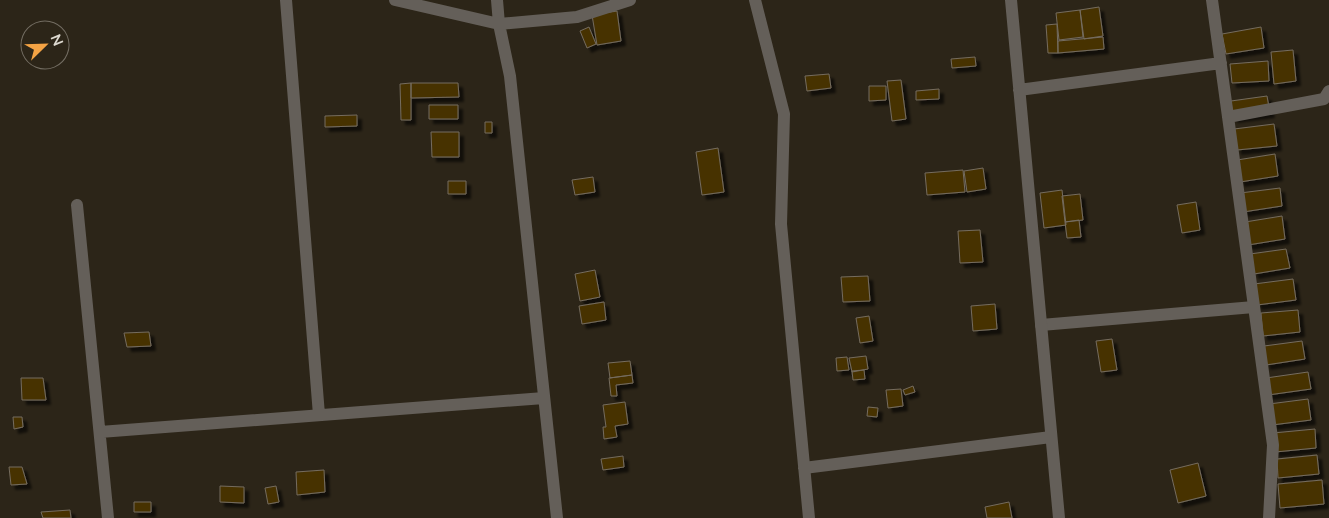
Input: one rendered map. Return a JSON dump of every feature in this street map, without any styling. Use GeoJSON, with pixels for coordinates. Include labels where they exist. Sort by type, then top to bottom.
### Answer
{"type":"FeatureCollection","features":[{"type":"Feature","properties":{"kind":"street"},"geometry":{"type":"LineString","coordinates":[[286,0],[319,415]]}},
{"type":"Feature","properties":{"kind":"street"},"geometry":{"type":"LineString","coordinates":[[394,0],[499,24],[577,17],[630,0]]}},
{"type":"Feature","properties":{"kind":"street"},"geometry":{"type":"LineString","coordinates":[[497,0],[499,24],[510,76],[557,518]]}},
{"type":"Feature","properties":{"kind":"street"},"geometry":{"type":"LineString","coordinates":[[755,0],[784,114],[780,224],[809,518]]}},
{"type":"Feature","properties":{"kind":"street"},"geometry":{"type":"LineString","coordinates":[[1011,0],[1059,518]]}},
{"type":"Feature","properties":{"kind":"street"},"geometry":{"type":"LineString","coordinates":[[1212,0],[1273,445],[1269,518]]}},
{"type":"Feature","properties":{"kind":"street"},"geometry":{"type":"LineString","coordinates":[[1019,90],[1221,63]]}},
{"type":"Feature","properties":{"kind":"street"},"geometry":{"type":"LineString","coordinates":[[1228,117],[1324,99],[1329,91]]}},
{"type":"Feature","properties":{"kind":"street"},"geometry":{"type":"LineString","coordinates":[[77,205],[108,518]]}},
{"type":"Feature","properties":{"kind":"street"},"geometry":{"type":"LineString","coordinates":[[1041,325],[1254,307]]}},
{"type":"Feature","properties":{"kind":"street"},"geometry":{"type":"LineString","coordinates":[[100,432],[544,398]]}},
{"type":"Feature","properties":{"kind":"street"},"geometry":{"type":"LineString","coordinates":[[804,468],[1051,437]]}},
{"type":"Feature","properties":{"kind":"building"},"geometry":{"type":"Polygon","coordinates":[[[1099,7],[1103,36],[1084,39],[1080,10],[1099,7]]]}},
{"type":"Feature","properties":{"kind":"building"},"geometry":{"type":"Polygon","coordinates":[[[1080,10],[1083,37],[1059,40],[1056,13],[1080,10]]]}},
{"type":"Feature","properties":{"kind":"building"},"geometry":{"type":"Polygon","coordinates":[[[617,11],[621,41],[597,45],[592,15],[617,11]]]}},
{"type":"Feature","properties":{"kind":"building"},"geometry":{"type":"Polygon","coordinates":[[[1057,24],[1058,53],[1048,53],[1046,25],[1057,24]]]}},
{"type":"Feature","properties":{"kind":"building"},"geometry":{"type":"Polygon","coordinates":[[[589,27],[596,44],[587,48],[580,31],[589,27]]]}},
{"type":"Feature","properties":{"kind":"building"},"geometry":{"type":"Polygon","coordinates":[[[1261,27],[1264,48],[1226,54],[1222,34],[1261,27]]]}},
{"type":"Feature","properties":{"kind":"building"},"geometry":{"type":"Polygon","coordinates":[[[1103,37],[1104,49],[1058,53],[1058,41],[1103,37]]]}},
{"type":"Feature","properties":{"kind":"building"},"geometry":{"type":"Polygon","coordinates":[[[1293,50],[1296,81],[1274,84],[1271,52],[1293,50]]]}},
{"type":"Feature","properties":{"kind":"building"},"geometry":{"type":"Polygon","coordinates":[[[975,57],[976,66],[952,68],[951,59],[975,57]]]}},
{"type":"Feature","properties":{"kind":"building"},"geometry":{"type":"Polygon","coordinates":[[[1268,61],[1269,81],[1232,83],[1230,64],[1268,61]]]}},
{"type":"Feature","properties":{"kind":"building"},"geometry":{"type":"Polygon","coordinates":[[[829,74],[831,88],[807,91],[805,76],[829,74]]]}},
{"type":"Feature","properties":{"kind":"building"},"geometry":{"type":"Polygon","coordinates":[[[901,80],[906,119],[892,121],[887,81],[901,80]]]}},
{"type":"Feature","properties":{"kind":"building"},"geometry":{"type":"Polygon","coordinates":[[[411,83],[458,83],[459,97],[411,98],[411,83]]]}},
{"type":"Feature","properties":{"kind":"building"},"geometry":{"type":"Polygon","coordinates":[[[411,83],[411,120],[401,120],[400,84],[411,83]]]}},
{"type":"Feature","properties":{"kind":"building"},"geometry":{"type":"Polygon","coordinates":[[[869,86],[886,86],[886,100],[869,101],[869,86]]]}},
{"type":"Feature","properties":{"kind":"building"},"geometry":{"type":"Polygon","coordinates":[[[939,89],[939,99],[916,100],[916,91],[939,89]]]}},
{"type":"Feature","properties":{"kind":"building"},"geometry":{"type":"Polygon","coordinates":[[[1267,96],[1270,113],[1233,118],[1231,101],[1267,96]]]}},
{"type":"Feature","properties":{"kind":"building"},"geometry":{"type":"Polygon","coordinates":[[[429,105],[458,105],[458,119],[429,119],[429,105]]]}},
{"type":"Feature","properties":{"kind":"building"},"geometry":{"type":"Polygon","coordinates":[[[357,115],[357,126],[325,127],[325,116],[357,115]]]}},
{"type":"Feature","properties":{"kind":"building"},"geometry":{"type":"Polygon","coordinates":[[[485,122],[492,122],[492,133],[485,133],[485,122]]]}},
{"type":"Feature","properties":{"kind":"building"},"geometry":{"type":"Polygon","coordinates":[[[1274,124],[1277,146],[1237,150],[1234,129],[1274,124]]]}},
{"type":"Feature","properties":{"kind":"building"},"geometry":{"type":"Polygon","coordinates":[[[431,132],[459,132],[459,157],[432,157],[431,132]]]}},
{"type":"Feature","properties":{"kind":"building"},"geometry":{"type":"Polygon","coordinates":[[[718,148],[724,192],[702,195],[696,152],[718,148]]]}},
{"type":"Feature","properties":{"kind":"building"},"geometry":{"type":"Polygon","coordinates":[[[1275,154],[1278,176],[1240,182],[1237,160],[1275,154]]]}},
{"type":"Feature","properties":{"kind":"building"},"geometry":{"type":"Polygon","coordinates":[[[983,168],[986,189],[967,192],[964,171],[983,168]]]}},
{"type":"Feature","properties":{"kind":"building"},"geometry":{"type":"Polygon","coordinates":[[[963,170],[965,192],[927,195],[925,173],[963,170]]]}},
{"type":"Feature","properties":{"kind":"building"},"geometry":{"type":"Polygon","coordinates":[[[593,177],[595,192],[575,195],[572,180],[593,177]]]}},
{"type":"Feature","properties":{"kind":"building"},"geometry":{"type":"Polygon","coordinates":[[[448,181],[466,181],[466,194],[448,194],[448,181]]]}},
{"type":"Feature","properties":{"kind":"building"},"geometry":{"type":"Polygon","coordinates":[[[1280,188],[1282,206],[1243,212],[1240,193],[1280,188]]]}},
{"type":"Feature","properties":{"kind":"building"},"geometry":{"type":"Polygon","coordinates":[[[1062,190],[1066,225],[1044,228],[1040,193],[1062,190]]]}},
{"type":"Feature","properties":{"kind":"building"},"geometry":{"type":"Polygon","coordinates":[[[1080,194],[1083,220],[1065,222],[1062,196],[1080,194]]]}},
{"type":"Feature","properties":{"kind":"building"},"geometry":{"type":"Polygon","coordinates":[[[1196,202],[1200,230],[1182,233],[1177,205],[1196,202]]]}},
{"type":"Feature","properties":{"kind":"building"},"geometry":{"type":"Polygon","coordinates":[[[1282,216],[1285,239],[1248,245],[1245,222],[1282,216]]]}},
{"type":"Feature","properties":{"kind":"building"},"geometry":{"type":"Polygon","coordinates":[[[1079,220],[1081,237],[1067,238],[1065,222],[1079,220]]]}},
{"type":"Feature","properties":{"kind":"building"},"geometry":{"type":"Polygon","coordinates":[[[980,230],[983,262],[960,263],[958,231],[980,230]]]}},
{"type":"Feature","properties":{"kind":"building"},"geometry":{"type":"Polygon","coordinates":[[[1286,249],[1290,268],[1254,274],[1250,254],[1286,249]]]}},
{"type":"Feature","properties":{"kind":"building"},"geometry":{"type":"Polygon","coordinates":[[[595,270],[600,297],[580,301],[575,274],[595,270]]]}},
{"type":"Feature","properties":{"kind":"building"},"geometry":{"type":"Polygon","coordinates":[[[868,276],[870,301],[843,302],[841,277],[868,276]]]}},
{"type":"Feature","properties":{"kind":"building"},"geometry":{"type":"Polygon","coordinates":[[[1293,279],[1296,300],[1257,305],[1254,284],[1293,279]]]}},
{"type":"Feature","properties":{"kind":"building"},"geometry":{"type":"Polygon","coordinates":[[[604,302],[606,320],[582,324],[579,306],[604,302]]]}},
{"type":"Feature","properties":{"kind":"building"},"geometry":{"type":"Polygon","coordinates":[[[995,304],[997,329],[973,331],[971,306],[995,304]]]}},
{"type":"Feature","properties":{"kind":"building"},"geometry":{"type":"Polygon","coordinates":[[[1298,310],[1300,332],[1263,336],[1261,313],[1298,310]]]}},
{"type":"Feature","properties":{"kind":"building"},"geometry":{"type":"Polygon","coordinates":[[[869,316],[873,341],[860,343],[856,318],[869,316]]]}},
{"type":"Feature","properties":{"kind":"building"},"geometry":{"type":"Polygon","coordinates":[[[149,332],[151,346],[127,347],[124,333],[149,332]]]}},
{"type":"Feature","properties":{"kind":"building"},"geometry":{"type":"Polygon","coordinates":[[[1112,339],[1117,370],[1101,372],[1096,341],[1112,339]]]}},
{"type":"Feature","properties":{"kind":"building"},"geometry":{"type":"Polygon","coordinates":[[[1302,341],[1305,359],[1266,365],[1264,346],[1302,341]]]}},
{"type":"Feature","properties":{"kind":"building"},"geometry":{"type":"Polygon","coordinates":[[[866,356],[868,369],[852,372],[849,358],[866,356]]]}},
{"type":"Feature","properties":{"kind":"building"},"geometry":{"type":"Polygon","coordinates":[[[847,357],[849,370],[837,371],[836,358],[847,357]]]}},
{"type":"Feature","properties":{"kind":"building"},"geometry":{"type":"Polygon","coordinates":[[[630,361],[632,375],[610,378],[608,363],[630,361]]]}},
{"type":"Feature","properties":{"kind":"building"},"geometry":{"type":"Polygon","coordinates":[[[864,370],[865,379],[853,380],[852,371],[864,370]]]}},
{"type":"Feature","properties":{"kind":"building"},"geometry":{"type":"Polygon","coordinates":[[[1308,372],[1311,389],[1268,395],[1266,378],[1308,372]]]}},
{"type":"Feature","properties":{"kind":"building"},"geometry":{"type":"Polygon","coordinates":[[[632,375],[633,383],[616,385],[617,396],[611,396],[609,378],[632,375]]]}},
{"type":"Feature","properties":{"kind":"building"},"geometry":{"type":"Polygon","coordinates":[[[21,378],[43,378],[46,400],[22,400],[21,378]]]}},
{"type":"Feature","properties":{"kind":"building"},"geometry":{"type":"Polygon","coordinates":[[[913,386],[915,392],[905,395],[903,390],[913,386]]]}},
{"type":"Feature","properties":{"kind":"building"},"geometry":{"type":"Polygon","coordinates":[[[901,389],[903,406],[888,408],[886,390],[901,389]]]}},
{"type":"Feature","properties":{"kind":"building"},"geometry":{"type":"Polygon","coordinates":[[[1308,399],[1311,420],[1272,425],[1269,404],[1308,399]]]}},
{"type":"Feature","properties":{"kind":"building"},"geometry":{"type":"Polygon","coordinates":[[[625,402],[628,424],[615,426],[617,437],[604,439],[603,427],[606,427],[603,405],[625,402]]]}},
{"type":"Feature","properties":{"kind":"building"},"geometry":{"type":"Polygon","coordinates":[[[868,407],[878,408],[877,417],[867,416],[868,407]]]}},
{"type":"Feature","properties":{"kind":"building"},"geometry":{"type":"Polygon","coordinates":[[[13,417],[22,417],[23,427],[14,429],[13,417]]]}},
{"type":"Feature","properties":{"kind":"building"},"geometry":{"type":"Polygon","coordinates":[[[1315,429],[1316,448],[1275,452],[1273,433],[1315,429]]]}},
{"type":"Feature","properties":{"kind":"building"},"geometry":{"type":"Polygon","coordinates":[[[1317,455],[1319,474],[1278,478],[1277,459],[1317,455]]]}},
{"type":"Feature","properties":{"kind":"building"},"geometry":{"type":"Polygon","coordinates":[[[623,456],[624,467],[603,470],[601,459],[623,456]]]}},
{"type":"Feature","properties":{"kind":"building"},"geometry":{"type":"Polygon","coordinates":[[[1198,463],[1206,496],[1178,503],[1170,470],[1198,463]]]}},
{"type":"Feature","properties":{"kind":"building"},"geometry":{"type":"Polygon","coordinates":[[[9,467],[22,467],[27,484],[11,485],[9,467]]]}},
{"type":"Feature","properties":{"kind":"building"},"geometry":{"type":"Polygon","coordinates":[[[324,470],[325,492],[297,495],[296,472],[324,470]]]}},
{"type":"Feature","properties":{"kind":"building"},"geometry":{"type":"Polygon","coordinates":[[[1322,480],[1324,504],[1280,508],[1278,484],[1322,480]]]}},
{"type":"Feature","properties":{"kind":"building"},"geometry":{"type":"Polygon","coordinates":[[[220,486],[244,487],[244,503],[220,502],[220,486]]]}},
{"type":"Feature","properties":{"kind":"building"},"geometry":{"type":"Polygon","coordinates":[[[276,486],[279,502],[268,504],[265,488],[276,486]]]}},
{"type":"Feature","properties":{"kind":"building"},"geometry":{"type":"Polygon","coordinates":[[[134,502],[151,502],[151,512],[134,512],[134,502]]]}},
{"type":"Feature","properties":{"kind":"building"},"geometry":{"type":"Polygon","coordinates":[[[1009,502],[1012,518],[987,518],[985,507],[1009,502]]]}},
{"type":"Feature","properties":{"kind":"building"},"geometry":{"type":"Polygon","coordinates":[[[70,510],[71,518],[43,518],[41,512],[70,510]]]}}]}
